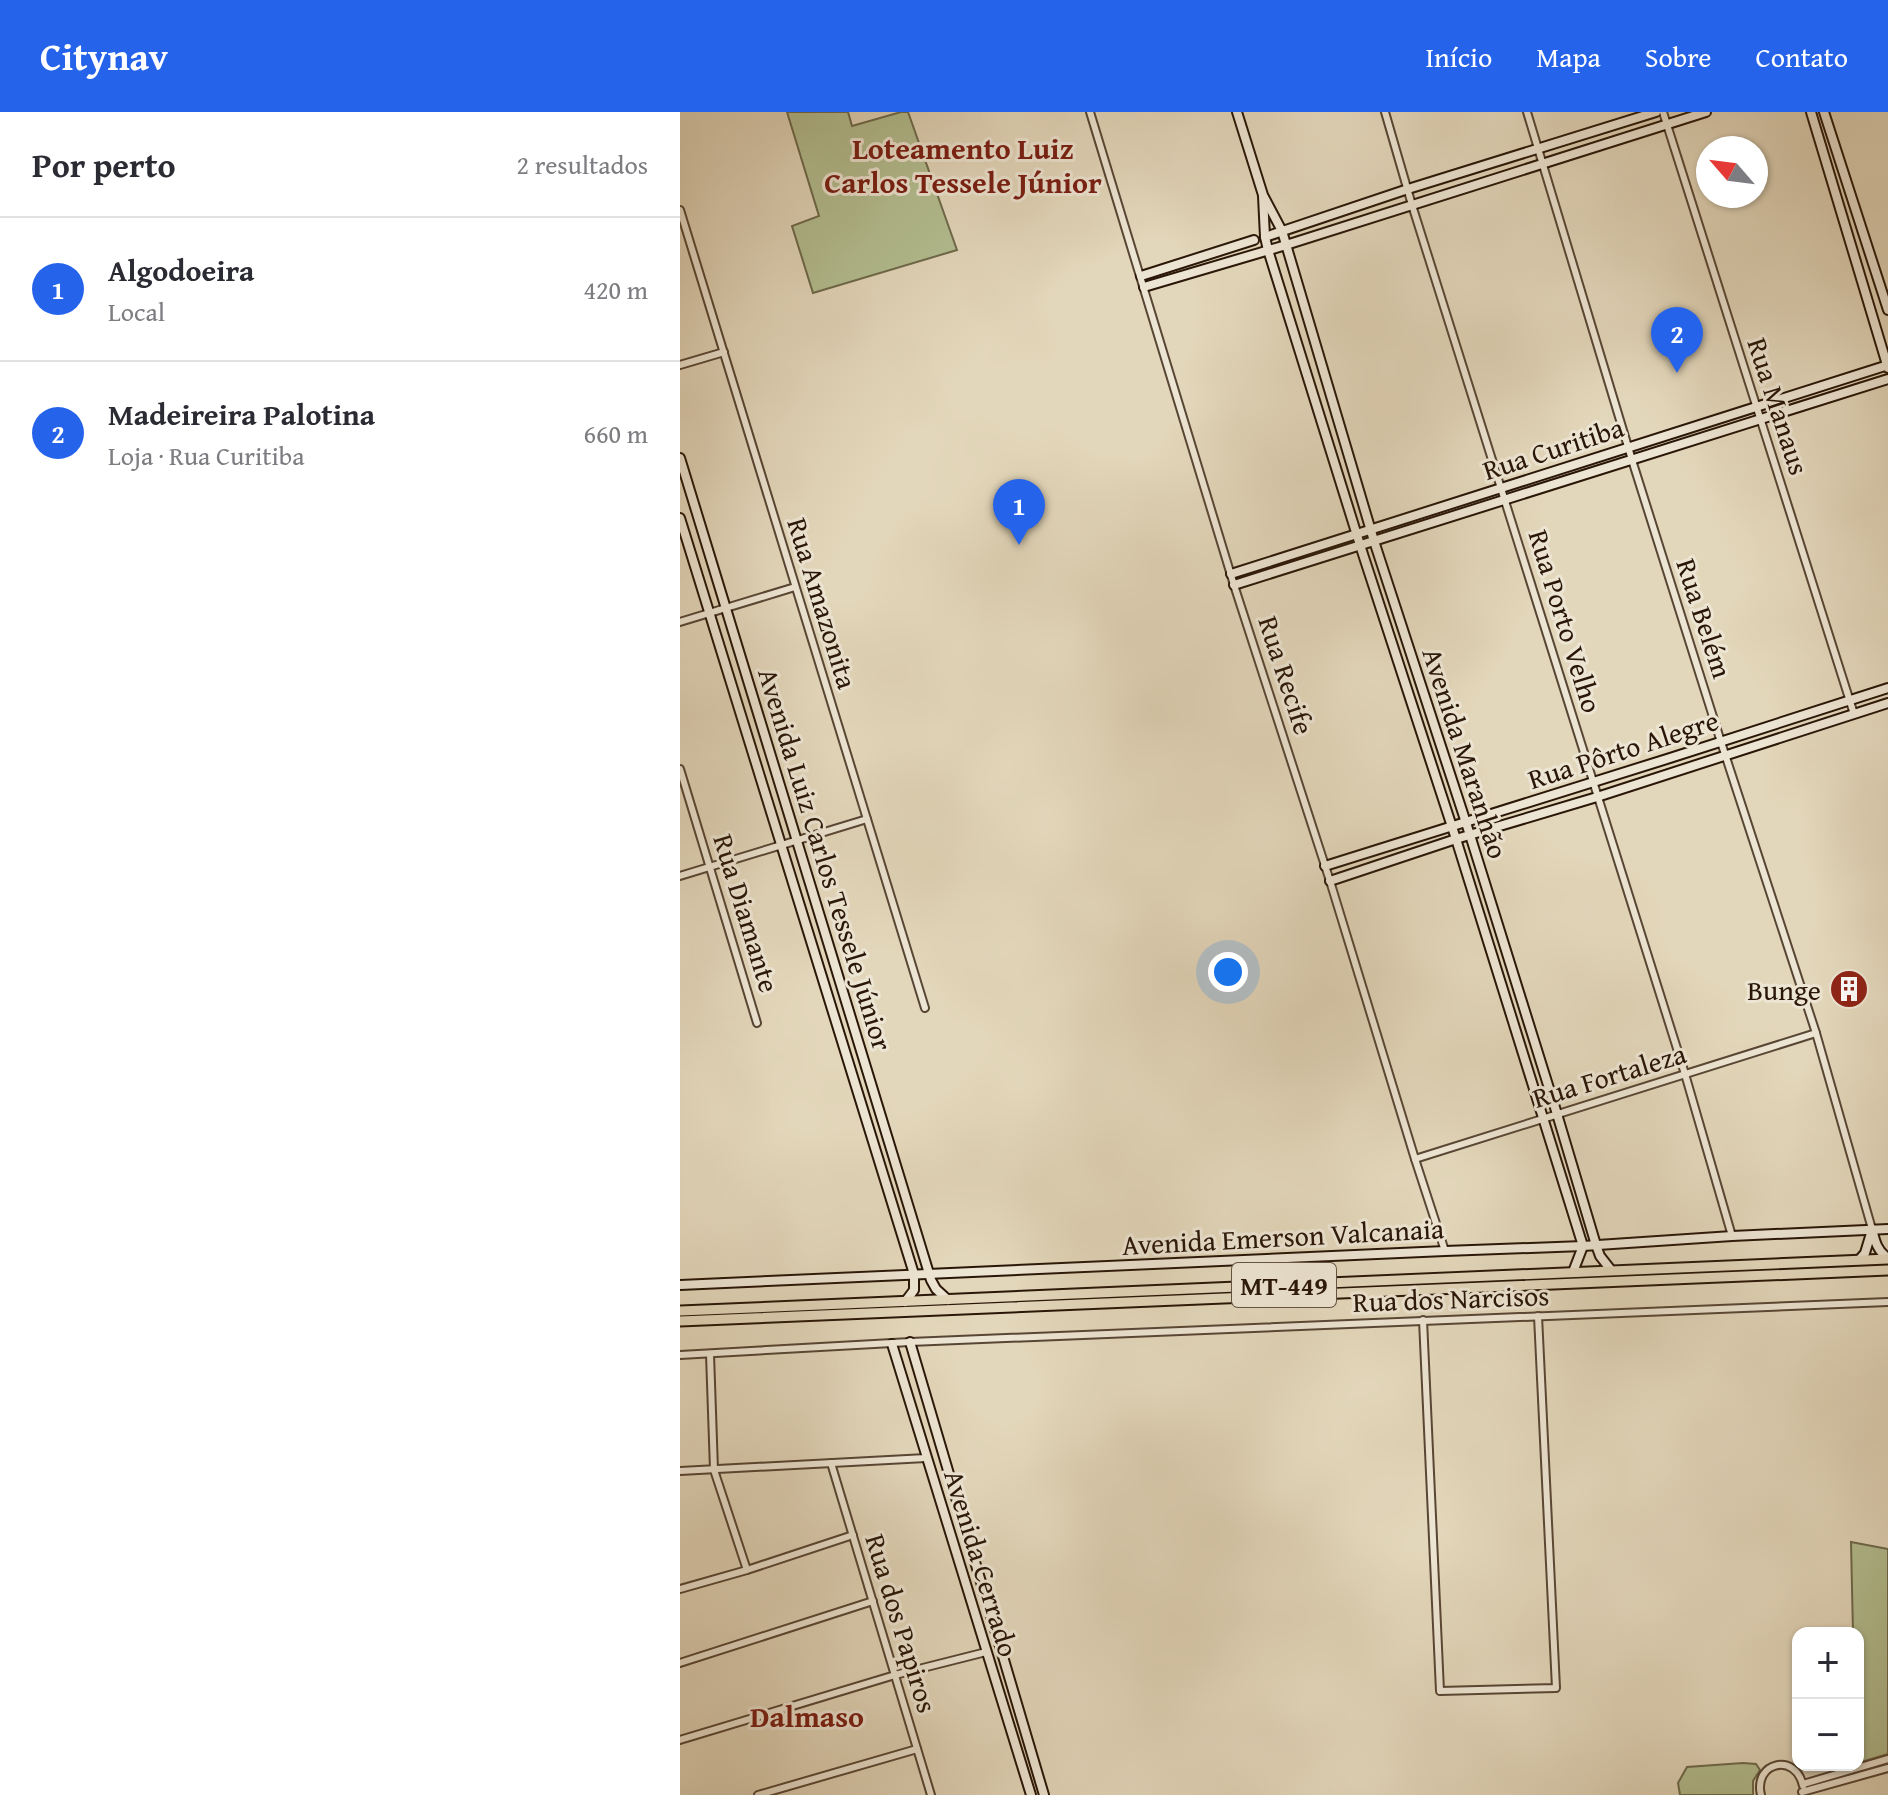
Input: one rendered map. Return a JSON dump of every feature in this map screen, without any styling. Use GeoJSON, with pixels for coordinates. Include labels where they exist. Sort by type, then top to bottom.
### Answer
{"type":"FeatureCollection","features":[{"type":"Feature","properties":{"kind":"main road","name":"MT-449"},"geometry":{"type":"LineString","coordinates":[[680,1311],[1888,1259]]}},
{"type":"Feature","properties":{"kind":"main road","name":"MT-449"},"geometry":{"type":"LineString","coordinates":[[680,1321],[1888,1270]]}},
{"type":"Feature","properties":{"kind":"street","name":"Rua Recife"},"geometry":{"type":"LineString","coordinates":[[1090,112],[1234,585],[1445,1251]]}},
{"type":"Feature","properties":{"kind":"street"},"geometry":{"type":"LineString","coordinates":[[1237,112],[1263,195]]}},
{"type":"Feature","properties":{"kind":"street","name":"Rua Porto Velho"},"geometry":{"type":"LineString","coordinates":[[1385,112],[1685,1074],[1732,1236]]}},
{"type":"Feature","properties":{"kind":"street","name":"Rua Belém"},"geometry":{"type":"LineString","coordinates":[[1527,112],[1632,460],[1816,1033],[1872,1229]]}},
{"type":"Feature","properties":{"kind":"street"},"geometry":{"type":"LineString","coordinates":[[1141,276],[1656,112]]}},
{"type":"Feature","properties":{"kind":"street","name":"Rua Manaus"},"geometry":{"type":"LineString","coordinates":[[1663,112],[1854,714]]}},
{"type":"Feature","properties":{"kind":"street"},"geometry":{"type":"LineString","coordinates":[[1144,287],[1706,112]]}},
{"type":"Feature","properties":{"kind":"street"},"geometry":{"type":"LineString","coordinates":[[1811,112],[1888,366]]}},
{"type":"Feature","properties":{"kind":"street"},"geometry":{"type":"LineString","coordinates":[[1824,112],[1888,310]]}},
{"type":"Feature","properties":{"kind":"street","name":"Avenida Maranhão"},"geometry":{"type":"LineString","coordinates":[[1263,195],[1282,231],[1374,541],[1470,835],[1596,1245],[1611,1270]]}},
{"type":"Feature","properties":{"kind":"street","name":"Avenida Maranhão"},"geometry":{"type":"LineString","coordinates":[[1263,195],[1268,250],[1583,1246]]}},
{"type":"Feature","properties":{"kind":"street","name":"Rua Amazonita"},"geometry":{"type":"LineString","coordinates":[[680,210],[925,1008]]}},
{"type":"Feature","properties":{"kind":"street"},"geometry":{"type":"LineString","coordinates":[[680,365],[724,352]]}},
{"type":"Feature","properties":{"kind":"street","name":"Rua Curitiba"},"geometry":{"type":"LineString","coordinates":[[1231,574],[1888,366]]}},
{"type":"Feature","properties":{"kind":"street"},"geometry":{"type":"LineString","coordinates":[[1854,375],[1858,389]]}},
{"type":"Feature","properties":{"kind":"street","name":"Rua Curitiba"},"geometry":{"type":"LineString","coordinates":[[1234,585],[1888,379]]}},
{"type":"Feature","properties":{"kind":"street","name":"Avenida Luiz Carlos Tessele Júnior"},"geometry":{"type":"LineString","coordinates":[[680,458],[930,1274],[936,1289],[948,1300]]}},
{"type":"Feature","properties":{"kind":"street","name":"Avenida Luiz Carlos Tessele Júnior"},"geometry":{"type":"LineString","coordinates":[[680,518],[914,1274]]}},
{"type":"Feature","properties":{"kind":"street"},"geometry":{"type":"LineString","coordinates":[[680,622],[795,587]]}},
{"type":"Feature","properties":{"kind":"street","name":"Rua Pôrto Alegre"},"geometry":{"type":"LineString","coordinates":[[1325,866],[1888,688]]}},
{"type":"Feature","properties":{"kind":"street","name":"Rua Pôrto Alegre"},"geometry":{"type":"LineString","coordinates":[[1330,881],[1888,703]]}},
{"type":"Feature","properties":{"kind":"street"},"geometry":{"type":"LineString","coordinates":[[1796,717],[1801,731]]}},
{"type":"Feature","properties":{"kind":"street"},"geometry":{"type":"LineString","coordinates":[[1670,758],[1675,772]]}},
{"type":"Feature","properties":{"kind":"street","name":"Rua Diamante"},"geometry":{"type":"LineString","coordinates":[[680,769],[757,1023]]}},
{"type":"Feature","properties":{"kind":"street"},"geometry":{"type":"LineString","coordinates":[[680,876],[867,819]]}},
{"type":"Feature","properties":{"kind":"street","name":"Rua Fortaleza"},"geometry":{"type":"LineString","coordinates":[[1415,1159],[1816,1033]]}},
{"type":"Feature","properties":{"kind":"street"},"geometry":{"type":"LineString","coordinates":[[1872,1229],[1881,1254],[1888,1259]]}},
{"type":"Feature","properties":{"kind":"street"},"geometry":{"type":"LineString","coordinates":[[1859,1260],[1865,1253],[1872,1229]]}},
{"type":"Feature","properties":{"kind":"street","name":"Avenida Emerson Valcanaia"},"geometry":{"type":"LineString","coordinates":[[680,1285],[1583,1246],[1888,1229]]}},
{"type":"Feature","properties":{"kind":"street"},"geometry":{"type":"LineString","coordinates":[[1573,1272],[1583,1246]]}},
{"type":"Feature","properties":{"kind":"street"},"geometry":{"type":"LineString","coordinates":[[905,1302],[914,1290],[914,1274]]}},
{"type":"Feature","properties":{"kind":"street","name":"Rua dos Narcisos"},"geometry":{"type":"LineString","coordinates":[[680,1355],[910,1342],[1888,1302]]}},
{"type":"Feature","properties":{"kind":"street"},"geometry":{"type":"LineString","coordinates":[[1423,1320],[1440,1691],[1556,1688],[1538,1316]]}},
{"type":"Feature","properties":{"kind":"street","name":"Avenida Cerrado"},"geometry":{"type":"LineString","coordinates":[[910,1342],[1044,1795]]}},
{"type":"Feature","properties":{"kind":"street","name":"Avenida Cerrado"},"geometry":{"type":"LineString","coordinates":[[892,1344],[1031,1795]]}},
{"type":"Feature","properties":{"kind":"street"},"geometry":{"type":"LineString","coordinates":[[710,1354],[714,1470],[747,1570]]}},
{"type":"Feature","properties":{"kind":"street"},"geometry":{"type":"LineString","coordinates":[[680,1471],[926,1458]]}},
{"type":"Feature","properties":{"kind":"street","name":"Rua dos Papiros"},"geometry":{"type":"LineString","coordinates":[[831,1463],[931,1795]]}},
{"type":"Feature","properties":{"kind":"street"},"geometry":{"type":"LineString","coordinates":[[680,1589],[853,1535]]}},
{"type":"Feature","properties":{"kind":"street"},"geometry":{"type":"LineString","coordinates":[[680,1663],[873,1601]]}},
{"type":"Feature","properties":{"kind":"street"},"geometry":{"type":"LineString","coordinates":[[680,1740],[895,1675],[986,1652]]}},
{"type":"Feature","properties":{"kind":"street"},"geometry":{"type":"LineString","coordinates":[[758,1795],[917,1749]]}},
{"type":"Feature","properties":{"kind":"street"},"geometry":{"type":"LineString","coordinates":[[1803,1784],[1888,1759]]}},
{"type":"Feature","properties":{"kind":"street"},"geometry":{"type":"LineString","coordinates":[[1761,1795],[1763,1774],[1773,1766],[1792,1768],[1801,1777],[1801,1794],[1888,1768]]}},
{"type":"Feature","properties":{"kind":"green space"},"geometry":{"type":"Polygon","coordinates":[[[787,112],[848,112],[852,126],[908,112],[957,250],[813,293],[792,226],[819,216],[787,112]]]}},
{"type":"Feature","properties":{"kind":"green space"},"geometry":{"type":"Polygon","coordinates":[[[1851,1542],[1888,1549],[1888,1754],[1864,1761],[1864,1627],[1853,1627],[1851,1542]]]}},
{"type":"Feature","properties":{"kind":"green space"},"geometry":{"type":"Polygon","coordinates":[[[1756,1764],[1760,1770],[1753,1781],[1753,1795],[1680,1795],[1678,1783],[1687,1767],[1756,1764]]]}},
{"type":"Feature","properties":{"kind":"place","name":"Madeireira Palotina"},"geometry":{"type":"Point","coordinates":[1677,373]}},
{"type":"Feature","properties":{"kind":"place","name":"Algodoeira"},"geometry":{"type":"Point","coordinates":[1019,545]}},
{"type":"Feature","properties":{"kind":"place","name":"Bunge"},"geometry":{"type":"Point","coordinates":[1849,989]}},
{"type":"Feature","properties":{"kind":"district","name":"Loteamento Luiz Carlos Tessele Júnior"},"geometry":{"type":"Point","coordinates":[963,165]}},
{"type":"Feature","properties":{"kind":"district","name":"Dalmaso"},"geometry":{"type":"Point","coordinates":[807,1716]}}]}
